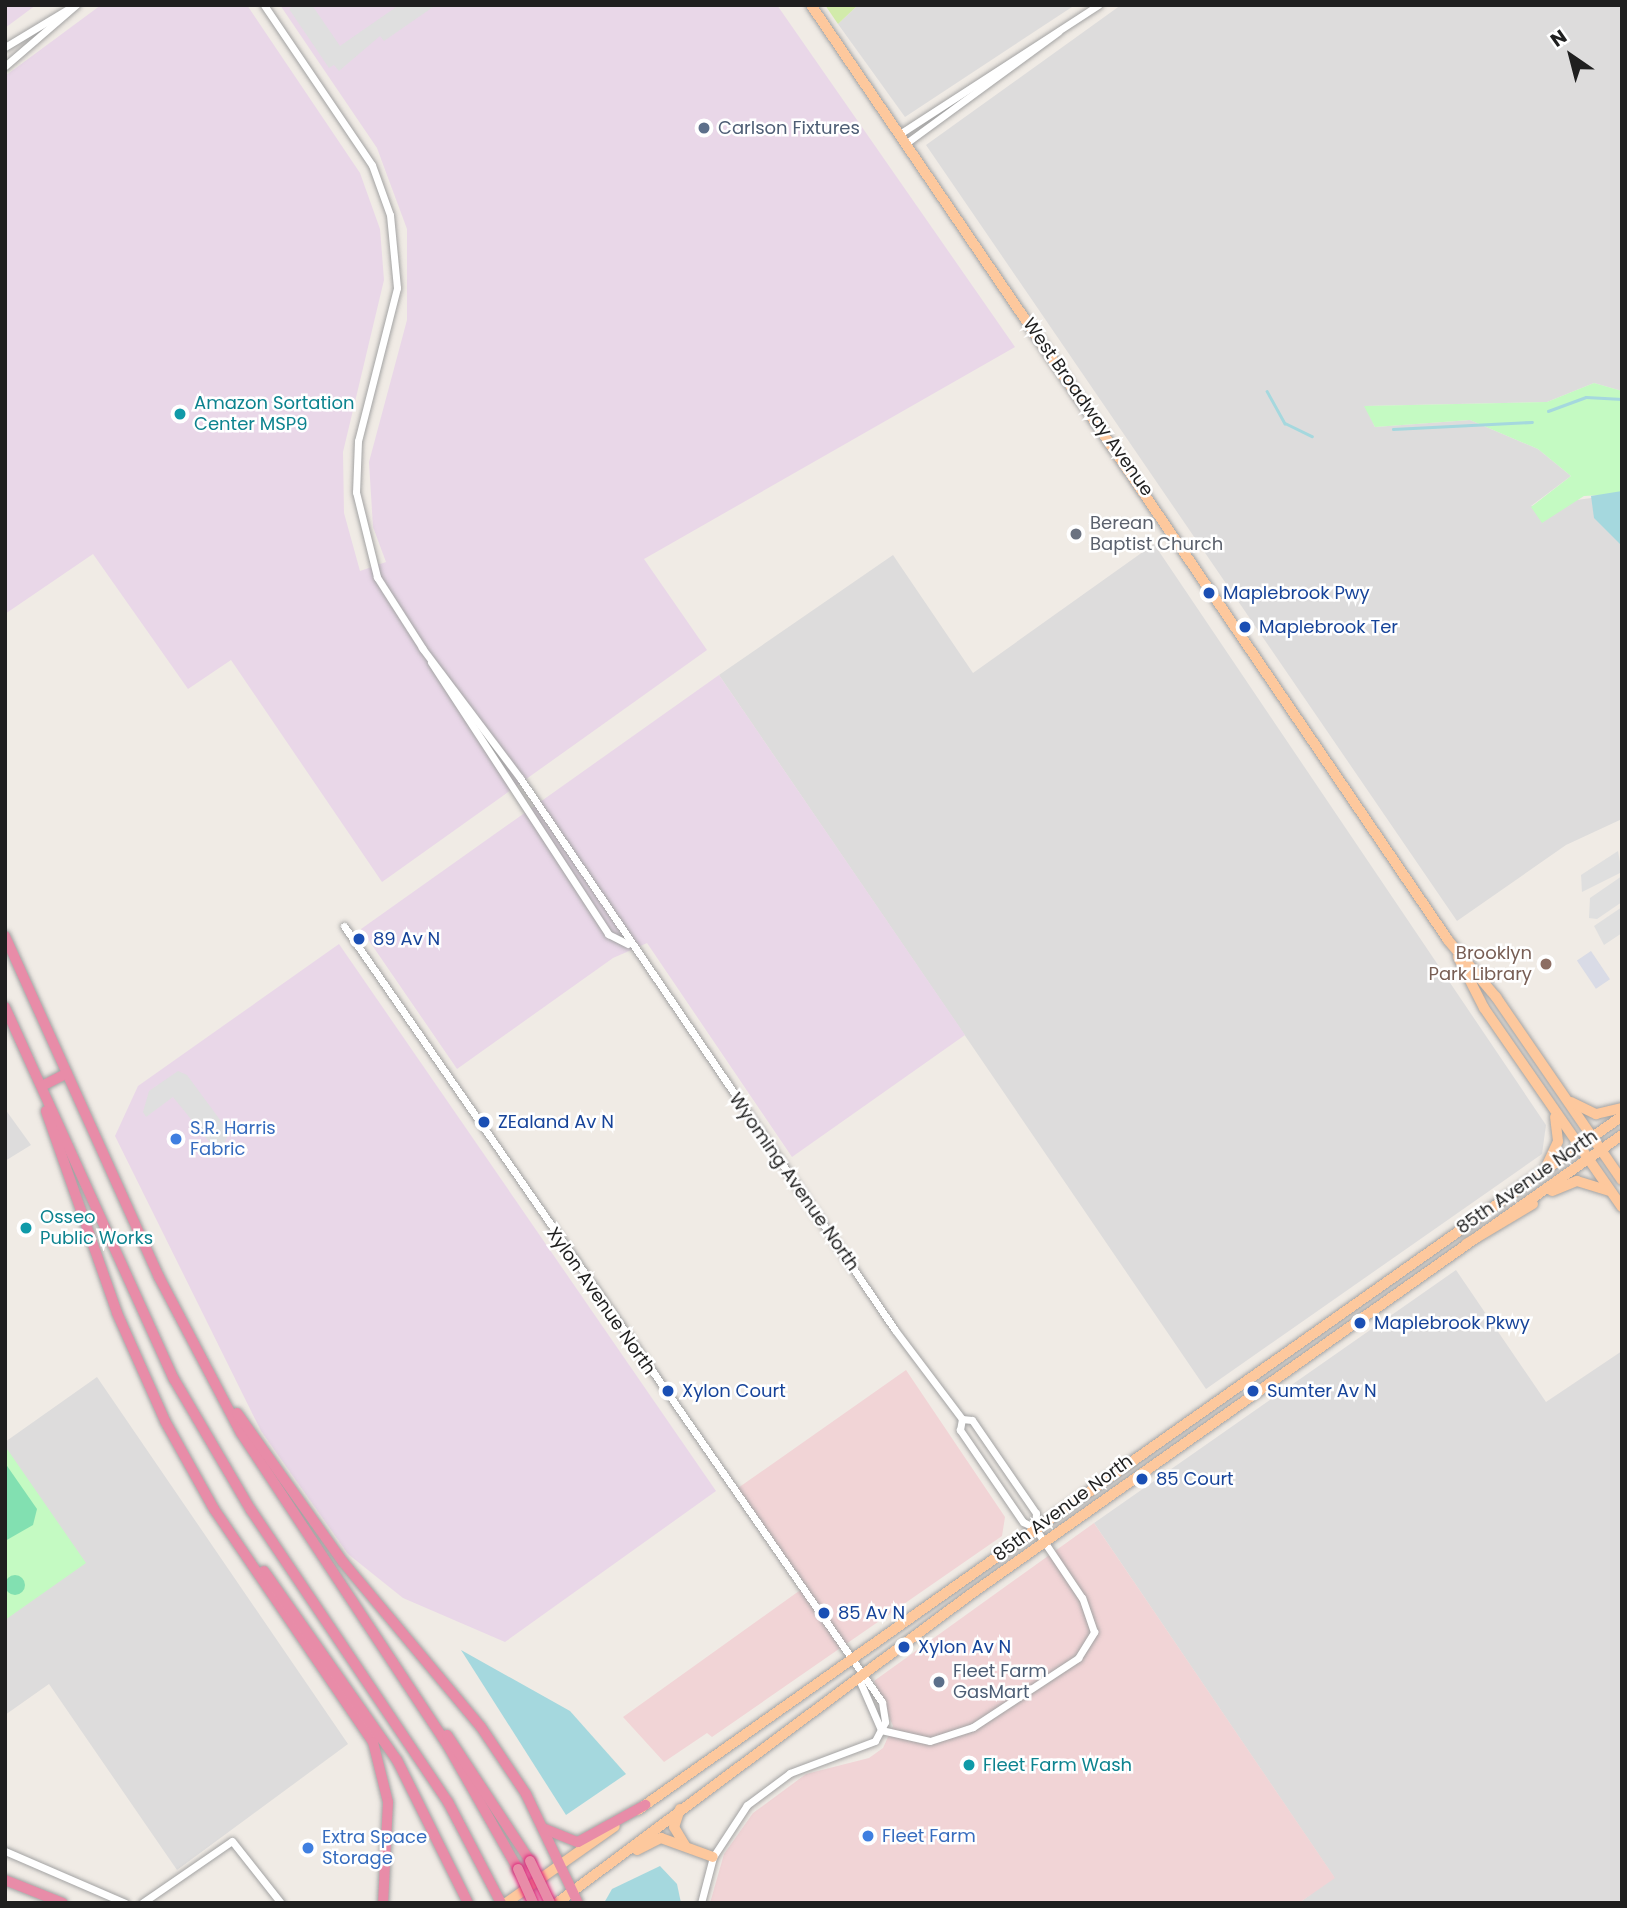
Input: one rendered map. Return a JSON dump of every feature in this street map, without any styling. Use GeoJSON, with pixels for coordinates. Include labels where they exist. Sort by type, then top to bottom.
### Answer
{"type":"FeatureCollection","features":[{"type":"Feature","properties":{"kind":"highway"},"geometry":{"type":"LineString","coordinates":[[5,936],[205,1368],[241,1433],[423,1708],[518,1869],[533,1903]]}},
{"type":"Feature","properties":{"kind":"highway"},"geometry":{"type":"LineString","coordinates":[[5,1007],[174,1379],[251,1510],[449,1802],[500,1903]]}},
{"type":"Feature","properties":{"kind":"highway"},"geometry":{"type":"LineString","coordinates":[[19,1036],[117,1313],[165,1421],[214,1509],[373,1742],[388,1802],[383,1903]]}},
{"type":"Feature","properties":{"kind":"highway"},"geometry":{"type":"LineString","coordinates":[[41,1086],[67,1073]]}},
{"type":"Feature","properties":{"kind":"highway"},"geometry":{"type":"LineString","coordinates":[[205,1368],[343,1562],[481,1727],[541,1825],[578,1903]]}},
{"type":"Feature","properties":{"kind":"highway"},"geometry":{"type":"LineString","coordinates":[[214,1509],[311,1633],[397,1760],[468,1903]]}},
{"type":"Feature","properties":{"kind":"highway"},"geometry":{"type":"LineString","coordinates":[[423,1708],[460,1750],[530,1861],[551,1903]]}},
{"type":"Feature","properties":{"kind":"highway"},"geometry":{"type":"LineString","coordinates":[[541,1825],[560,1840],[578,1842],[645,1805]]}},
{"type":"Feature","properties":{"kind":"highway"},"geometry":{"type":"LineString","coordinates":[[5,1880],[63,1903]]}},
{"type":"Feature","properties":{"kind":"main road","name":"West Broadway Avenue"},"geometry":{"type":"LineString","coordinates":[[811,5],[1455,950],[1562,1093],[1622,1180]]}},
{"type":"Feature","properties":{"kind":"main road","name":"West Broadway Avenue"},"geometry":{"type":"LineString","coordinates":[[1455,950],[1484,1008],[1622,1207]]}},
{"type":"Feature","properties":{"kind":"main road"},"geometry":{"type":"LineString","coordinates":[[1562,1093],[1585,1111],[1622,1108]]}},
{"type":"Feature","properties":{"kind":"main road"},"geometry":{"type":"LineString","coordinates":[[1545,1168],[1559,1136],[1549,1102]]}},
{"type":"Feature","properties":{"kind":"main road","name":"85th Avenue North"},"geometry":{"type":"LineString","coordinates":[[506,1903],[1622,1116]]}},
{"type":"Feature","properties":{"kind":"main road","name":"85th Avenue North"},"geometry":{"type":"LineString","coordinates":[[557,1903],[682,1806],[1044,1542],[1462,1245],[1622,1136]]}},
{"type":"Feature","properties":{"kind":"main road"},"geometry":{"type":"LineString","coordinates":[[1462,1245],[1479,1241],[1565,1182],[1588,1182],[1613,1195]]}},
{"type":"Feature","properties":{"kind":"main road"},"geometry":{"type":"LineString","coordinates":[[682,1806],[674,1827],[690,1851]]}},
{"type":"Feature","properties":{"kind":"main road"},"geometry":{"type":"LineString","coordinates":[[605,1868],[654,1839],[713,1857]]}},
{"type":"Feature","properties":{"kind":"street"},"geometry":{"type":"LineString","coordinates":[[5,47],[75,5]]}},
{"type":"Feature","properties":{"kind":"street"},"geometry":{"type":"LineString","coordinates":[[5,66],[75,5]]}},
{"type":"Feature","properties":{"kind":"street","name":"Wyoming Avenue North"},"geometry":{"type":"LineString","coordinates":[[264,5],[372,165],[390,215],[397,288],[358,441],[356,492],[377,577],[601,923],[628,944]]}},
{"type":"Feature","properties":{"kind":"street"},"geometry":{"type":"LineString","coordinates":[[905,144],[1098,5]]}},
{"type":"Feature","properties":{"kind":"street"},"geometry":{"type":"LineString","coordinates":[[898,135],[1059,32]]}},
{"type":"Feature","properties":{"kind":"street","name":"Wyoming Avenue North"},"geometry":{"type":"LineString","coordinates":[[422,648],[520,778],[621,924],[628,944],[962,1419],[960,1430],[1023,1522],[1035,1528],[1087,1607],[1094,1632],[1078,1658],[973,1727],[930,1741],[881,1730]]}},
{"type":"Feature","properties":{"kind":"street","name":"Xylon Avenue North"},"geometry":{"type":"LineString","coordinates":[[344,926],[849,1662],[858,1676],[881,1730]]}},
{"type":"Feature","properties":{"kind":"street","name":"Wyoming Avenue North"},"geometry":{"type":"LineString","coordinates":[[962,1419],[972,1420],[1037,1513],[1035,1528]]}},
{"type":"Feature","properties":{"kind":"street"},"geometry":{"type":"LineString","coordinates":[[701,1903],[713,1857],[737,1818],[774,1783],[865,1748],[881,1730]]}},
{"type":"Feature","properties":{"kind":"street"},"geometry":{"type":"LineString","coordinates":[[142,1903],[230,1841],[281,1903]]}},
{"type":"Feature","properties":{"kind":"street"},"geometry":{"type":"LineString","coordinates":[[5,1851],[125,1903]]}},
{"type":"Feature","properties":{"kind":"shaded area"},"geometry":{"type":"Polygon","coordinates":[[[5,5],[36,5],[5,28],[5,5]]]}},
{"type":"Feature","properties":{"kind":"shaded area"},"geometry":{"type":"Polygon","coordinates":[[[101,5],[247,5],[360,173],[380,229],[384,280],[343,452],[344,513],[360,571],[386,562],[373,527],[369,462],[407,320],[407,229],[377,148],[280,5],[777,5],[1015,347],[644,559],[707,650],[382,882],[231,660],[188,689],[93,554],[5,614],[5,76],[101,5]]]}},
{"type":"Feature","properties":{"kind":"shaded area"},"geometry":{"type":"Polygon","coordinates":[[[295,5],[312,5],[340,46],[399,5],[436,5],[384,41],[380,36],[339,71],[334,65],[329,68],[289,9],[295,5]]]}},
{"type":"Feature","properties":{"kind":"shaded area"},"geometry":{"type":"Polygon","coordinates":[[[858,5],[1075,5],[905,117],[838,24],[858,5]]]}},
{"type":"Feature","properties":{"kind":"shaded area"},"geometry":{"type":"Polygon","coordinates":[[[1121,5],[1622,5],[1622,391],[1594,383],[1547,402],[1365,406],[1375,427],[1470,420],[1538,449],[1571,476],[1531,506],[1622,494],[1622,819],[1566,845],[1457,921],[926,145],[1121,5]]]}},
{"type":"Feature","properties":{"kind":"shaded area"},"geometry":{"type":"Polygon","coordinates":[[[1154,544],[1546,1125],[1542,1154],[1206,1389],[719,675],[893,555],[973,673],[1154,544]]]}},
{"type":"Feature","properties":{"kind":"shaded area"},"geometry":{"type":"Polygon","coordinates":[[[719,675],[965,1035],[792,1157],[647,943],[613,958],[457,1069],[361,929],[719,675]]]}},
{"type":"Feature","properties":{"kind":"shaded area"},"geometry":{"type":"Polygon","coordinates":[[[1618,851],[1622,872],[1582,892],[1581,875],[1618,851]]]}},
{"type":"Feature","properties":{"kind":"shaded area"},"geometry":{"type":"Polygon","coordinates":[[[1622,876],[1622,902],[1597,919],[1589,918],[1590,898],[1622,876]]]}},
{"type":"Feature","properties":{"kind":"shaded area"},"geometry":{"type":"Polygon","coordinates":[[[1622,907],[1622,933],[1604,945],[1594,926],[1622,907]]]}},
{"type":"Feature","properties":{"kind":"shaded area"},"geometry":{"type":"Polygon","coordinates":[[[339,944],[716,1491],[505,1642],[403,1598],[348,1554],[261,1431],[115,1136],[138,1086],[339,944]]]}},
{"type":"Feature","properties":{"kind":"shaded area"},"geometry":{"type":"Polygon","coordinates":[[[1591,951],[1610,979],[1596,989],[1577,961],[1591,951]]]}},
{"type":"Feature","properties":{"kind":"shaded area"},"geometry":{"type":"Polygon","coordinates":[[[178,1071],[187,1075],[229,1132],[220,1155],[173,1097],[146,1117],[143,1112],[149,1091],[178,1071]]]}},
{"type":"Feature","properties":{"kind":"shaded area"},"geometry":{"type":"Polygon","coordinates":[[[5,1109],[31,1145],[5,1161],[5,1109]]]}},
{"type":"Feature","properties":{"kind":"shaded area"},"geometry":{"type":"Polygon","coordinates":[[[1456,1270],[1546,1402],[1622,1351],[1622,1903],[1299,1903],[1334,1877],[1094,1523],[1456,1270]]]}},
{"type":"Feature","properties":{"kind":"shaded area"},"geometry":{"type":"Polygon","coordinates":[[[906,1370],[1005,1517],[1002,1536],[712,1737],[707,1733],[664,1762],[623,1717],[806,1586],[738,1488],[906,1370]]]}},
{"type":"Feature","properties":{"kind":"shaded area"},"geometry":{"type":"Polygon","coordinates":[[[97,1377],[348,1744],[177,1870],[49,1684],[5,1715],[5,1442],[97,1377]]]}},
{"type":"Feature","properties":{"kind":"shaded area"},"geometry":{"type":"Polygon","coordinates":[[[1094,1523],[1335,1878],[1299,1903],[710,1903],[724,1854],[753,1813],[806,1774],[869,1758],[883,1748],[893,1726],[874,1681],[1094,1523]]]}},
{"type":"Feature","properties":{"kind":"green space"},"geometry":{"type":"Polygon","coordinates":[[[825,5],[858,5],[838,24],[825,5]]]}},
{"type":"Feature","properties":{"kind":"green space"},"geometry":{"type":"Polygon","coordinates":[[[1594,383],[1622,391],[1622,494],[1584,496],[1542,523],[1531,507],[1571,476],[1538,449],[1470,420],[1375,427],[1364,406],[1547,402],[1594,383]]]}},
{"type":"Feature","properties":{"kind":"green space"},"geometry":{"type":"Polygon","coordinates":[[[5,1446],[86,1563],[5,1620],[5,1446]]]}},
{"type":"Feature","properties":{"kind":"green space"},"geometry":{"type":"Polygon","coordinates":[[[5,1463],[37,1509],[33,1525],[5,1541],[5,1463]]]}},
{"type":"Feature","properties":{"kind":"green space"},"geometry":{"type":"Polygon","coordinates":[[[15,1575],[22,1578],[25,1585],[22,1592],[15,1595],[8,1592],[5,1585],[8,1578],[15,1575]]]}},
{"type":"Feature","properties":{"kind":"water"},"geometry":{"type":"Polygon","coordinates":[[[1622,491],[1622,546],[1594,518],[1591,496],[1622,491]]]}},
{"type":"Feature","properties":{"kind":"water"},"geometry":{"type":"Polygon","coordinates":[[[461,1650],[570,1711],[626,1774],[566,1815],[461,1650]]]}},
{"type":"Feature","properties":{"kind":"water"},"geometry":{"type":"Polygon","coordinates":[[[660,1866],[677,1884],[681,1903],[604,1903],[612,1889],[660,1866]]]}},
{"type":"Feature","properties":{"kind":"waterway"},"geometry":{"type":"LineString","coordinates":[[1267,391],[1285,423],[1312,436]]}},
{"type":"Feature","properties":{"kind":"waterway"},"geometry":{"type":"LineString","coordinates":[[1548,411],[1586,397],[1622,399]]}},
{"type":"Feature","properties":{"kind":"waterway"},"geometry":{"type":"LineString","coordinates":[[1393,429],[1532,422]]}},
{"type":"Feature","properties":{"kind":"place","name":"Carlson Fixtures"},"geometry":{"type":"Point","coordinates":[704,128]}},
{"type":"Feature","properties":{"kind":"place","name":"Amazon Sortation Center MSP9"},"geometry":{"type":"Point","coordinates":[180,414]}},
{"type":"Feature","properties":{"kind":"place","name":"Berean Baptist Church"},"geometry":{"type":"Point","coordinates":[1076,534]}},
{"type":"Feature","properties":{"kind":"place","name":"Maplebrook Pwy"},"geometry":{"type":"Point","coordinates":[1209,593]}},
{"type":"Feature","properties":{"kind":"place","name":"Maplebrook Ter"},"geometry":{"type":"Point","coordinates":[1245,627]}},
{"type":"Feature","properties":{"kind":"place","name":"89 Av N"},"geometry":{"type":"Point","coordinates":[359,939]}},
{"type":"Feature","properties":{"kind":"place","name":"Brooklyn Park Library"},"geometry":{"type":"Point","coordinates":[1546,964]}},
{"type":"Feature","properties":{"kind":"place","name":"ZEaland Av N"},"geometry":{"type":"Point","coordinates":[484,1122]}},
{"type":"Feature","properties":{"kind":"place","name":"S.R. Harris Fabric"},"geometry":{"type":"Point","coordinates":[176,1139]}},
{"type":"Feature","properties":{"kind":"place","name":"Osseo Public Works"},"geometry":{"type":"Point","coordinates":[26,1228]}},
{"type":"Feature","properties":{"kind":"place","name":"Maplebrook Pkwy"},"geometry":{"type":"Point","coordinates":[1360,1323]}},
{"type":"Feature","properties":{"kind":"place","name":"Xylon Court"},"geometry":{"type":"Point","coordinates":[668,1391]}},
{"type":"Feature","properties":{"kind":"place","name":"Sumter Av N"},"geometry":{"type":"Point","coordinates":[1253,1391]}},
{"type":"Feature","properties":{"kind":"place","name":"85 Court"},"geometry":{"type":"Point","coordinates":[1142,1479]}},
{"type":"Feature","properties":{"kind":"place","name":"85 Av N"},"geometry":{"type":"Point","coordinates":[824,1613]}},
{"type":"Feature","properties":{"kind":"place","name":"Xylon Av N"},"geometry":{"type":"Point","coordinates":[904,1647]}},
{"type":"Feature","properties":{"kind":"place","name":"Fleet Farm GasMart"},"geometry":{"type":"Point","coordinates":[939,1682]}},
{"type":"Feature","properties":{"kind":"place","name":"Fleet Farm Wash"},"geometry":{"type":"Point","coordinates":[969,1765]}},
{"type":"Feature","properties":{"kind":"place","name":"Fleet Farm"},"geometry":{"type":"Point","coordinates":[868,1836]}},
{"type":"Feature","properties":{"kind":"place","name":"Extra Space Storage"},"geometry":{"type":"Point","coordinates":[308,1848]}}]}
